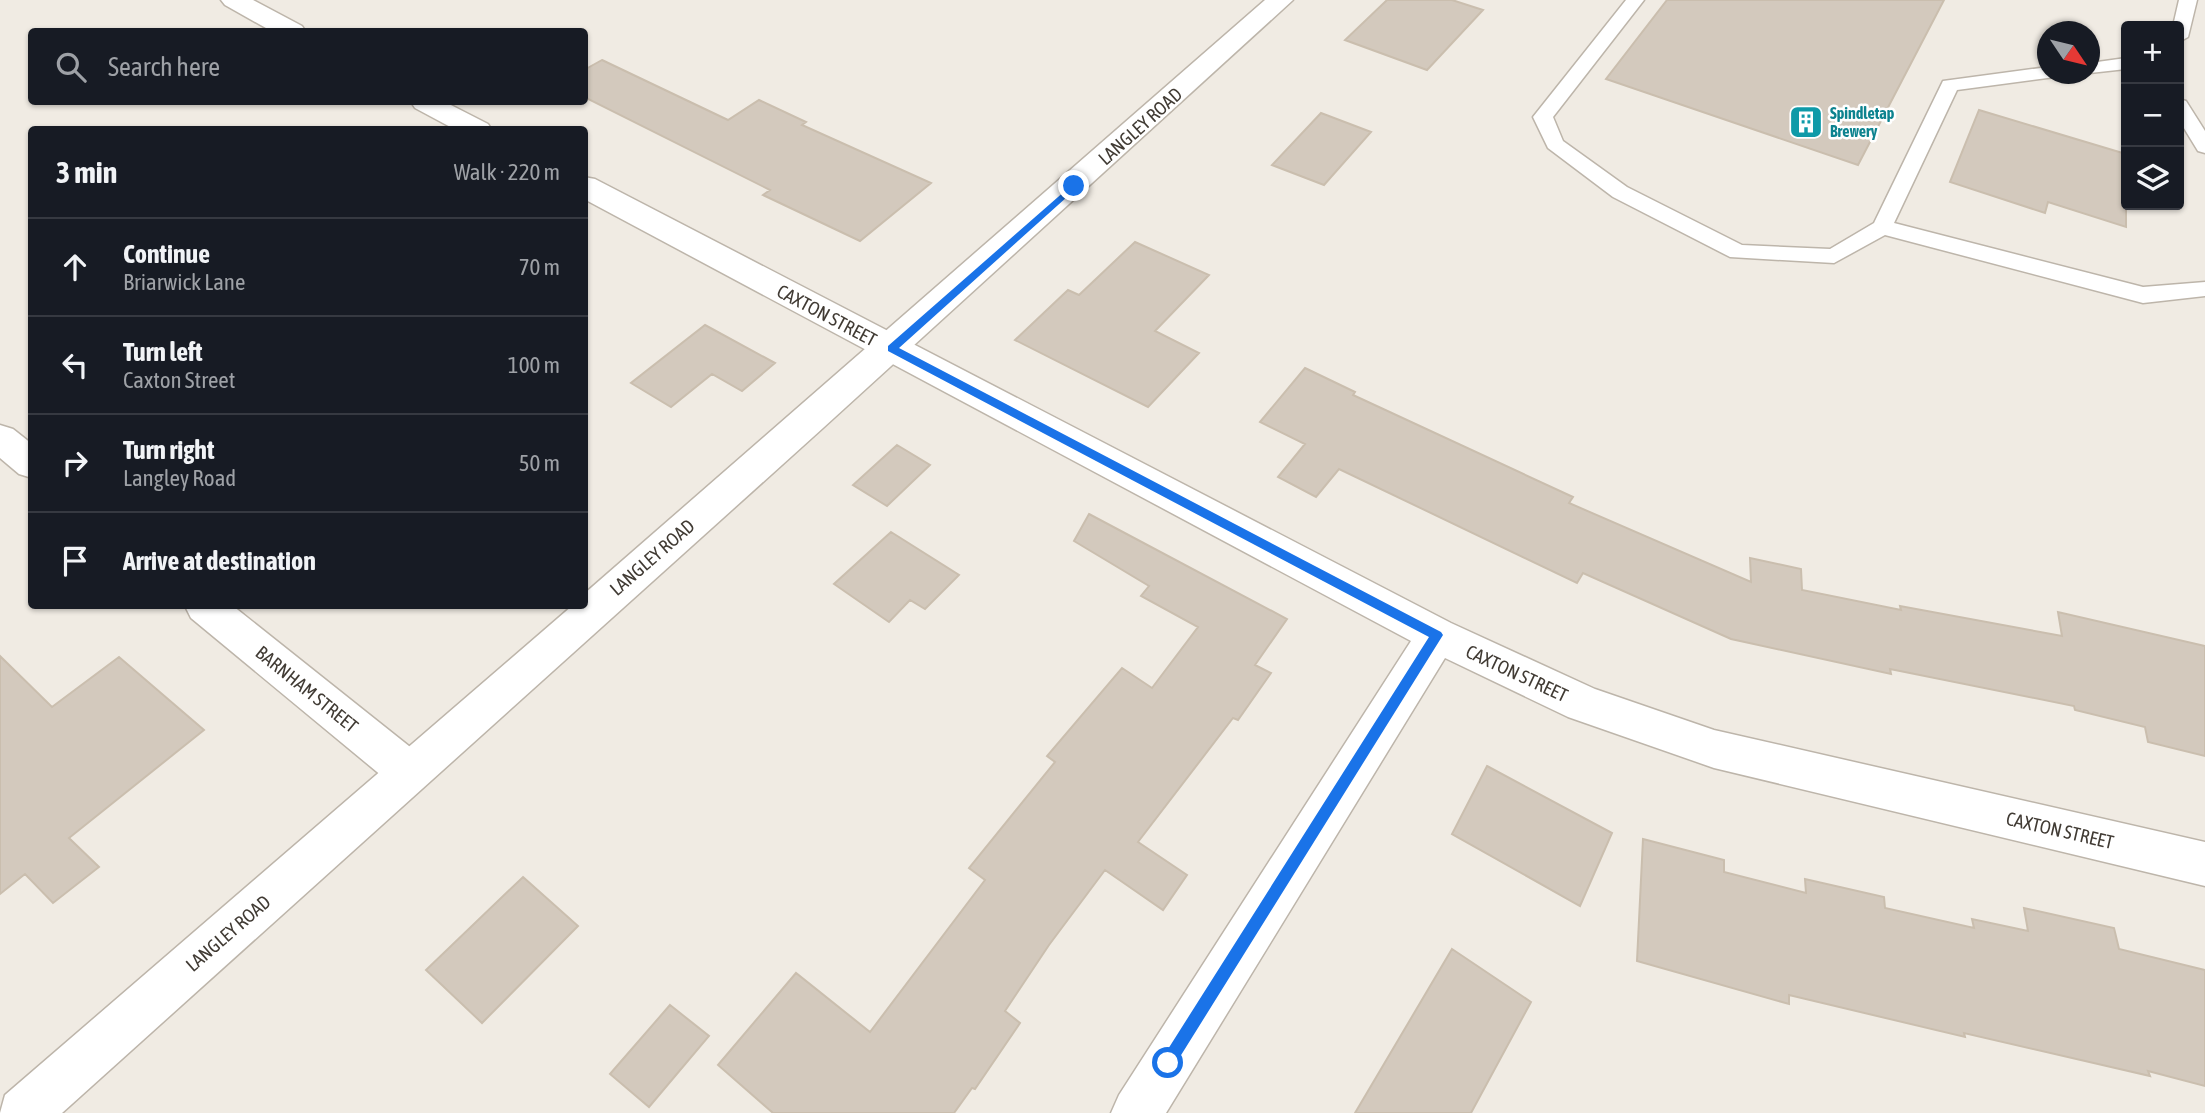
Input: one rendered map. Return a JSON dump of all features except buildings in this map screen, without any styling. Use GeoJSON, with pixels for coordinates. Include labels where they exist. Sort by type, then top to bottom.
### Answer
{"type":"FeatureCollection","features":[{"type":"Feature","properties":{"kind":"street"},"geometry":{"type":"LineString","coordinates":[[234,0],[286,28]]}},
{"type":"Feature","properties":{"kind":"street","name":"LANGLEY ROAD"},"geometry":{"type":"LineString","coordinates":[[23,1113],[892,349],[1280,0]]}},
{"type":"Feature","properties":{"kind":"street"},"geometry":{"type":"LineString","coordinates":[[431,105],[470,126]]}},
{"type":"Feature","properties":{"kind":"street","name":"CAXTON STREET"},"geometry":{"type":"LineString","coordinates":[[588,188],[1437,635],[1583,704],[1714,750],[2205,864]]}},
{"type":"Feature","properties":{"kind":"street"},"geometry":{"type":"LineString","coordinates":[[0,438],[28,461]]}},
{"type":"Feature","properties":{"kind":"street","name":"BARNHAM STREET"},"geometry":{"type":"LineString","coordinates":[[209,609],[409,772]]}},
{"type":"Feature","properties":{"kind":"street"},"geometry":{"type":"LineString","coordinates":[[1137,1113],[1437,635]]}},
{"type":"Feature","properties":{"kind":"lane"},"geometry":{"type":"LineString","coordinates":[[1635,0],[1543,117],[1555,144],[1620,192],[1738,252],[1834,256],[1882,227],[1950,85],[2037,74]]}},
{"type":"Feature","properties":{"kind":"lane"},"geometry":{"type":"LineString","coordinates":[[2183,21],[2188,0]]}},
{"type":"Feature","properties":{"kind":"lane"},"geometry":{"type":"LineString","coordinates":[[2100,67],[2121,65]]}},
{"type":"Feature","properties":{"kind":"lane"},"geometry":{"type":"LineString","coordinates":[[2184,113],[2205,147]]}},
{"type":"Feature","properties":{"kind":"lane"},"geometry":{"type":"LineString","coordinates":[[1882,227],[2143,295],[2205,289]]}},
{"type":"Feature","properties":{"kind":"place","name":"Spindletap Brewery"},"geometry":{"type":"Point","coordinates":[1806,122]}},
{"type":"Feature","properties":{"kind":"route"},"geometry":{"type":"LineString","coordinates":[[1074,186],[892,349],[1437,635],[1168,1063]]}}]}
